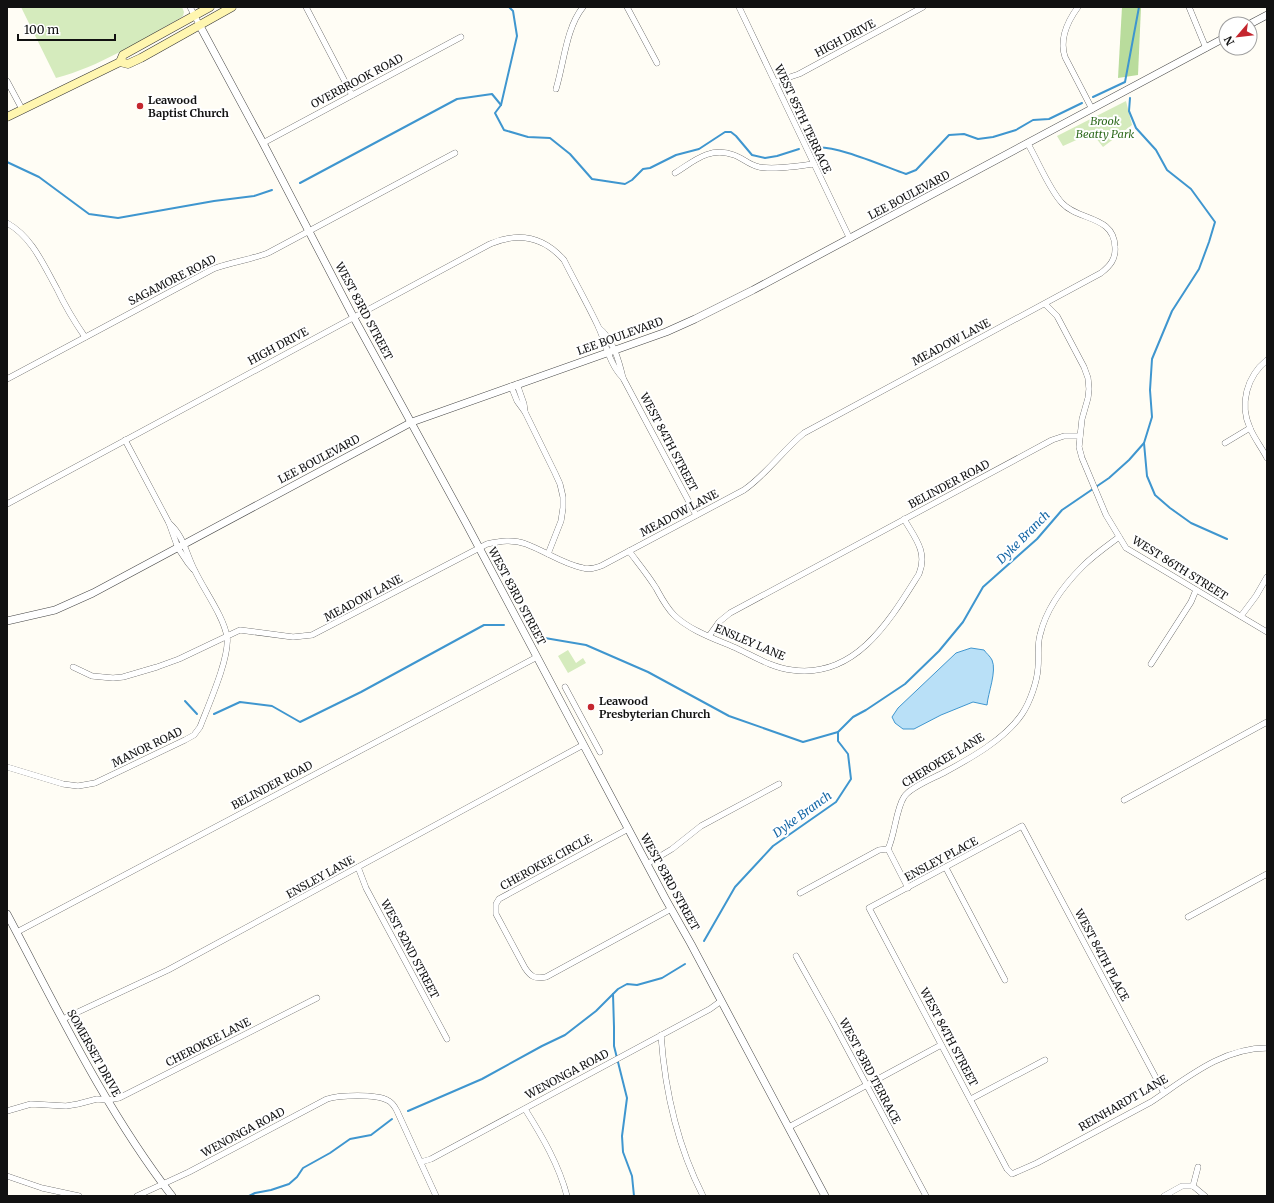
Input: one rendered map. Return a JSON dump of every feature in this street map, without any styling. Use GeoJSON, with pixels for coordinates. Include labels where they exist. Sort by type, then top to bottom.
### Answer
{"type":"FeatureCollection","features":[{"type":"Feature","properties":{"kind":"main road"},"geometry":{"type":"LineString","coordinates":[[120,62],[123,55],[210,7]]}},
{"type":"Feature","properties":{"kind":"main road"},"geometry":{"type":"LineString","coordinates":[[7,117],[120,62],[128,64],[200,26],[232,7]]}},
{"type":"Feature","properties":{"kind":"street","name":"WEST 83RD STREET"},"geometry":{"type":"LineString","coordinates":[[190,7],[354,318],[412,422],[825,1196]]}},
{"type":"Feature","properties":{"kind":"street"},"geometry":{"type":"LineString","coordinates":[[306,7],[352,95]]}},
{"type":"Feature","properties":{"kind":"street"},"geometry":{"type":"LineString","coordinates":[[556,89],[571,27],[583,7]]}},
{"type":"Feature","properties":{"kind":"street"},"geometry":{"type":"LineString","coordinates":[[627,7],[657,63]]}},
{"type":"Feature","properties":{"kind":"street","name":"WEST 85TH TERRACE"},"geometry":{"type":"LineString","coordinates":[[739,7],[850,239]]}},
{"type":"Feature","properties":{"kind":"street","name":"HIGH DRIVE"},"geometry":{"type":"LineString","coordinates":[[775,82],[799,74],[923,7]]}},
{"type":"Feature","properties":{"kind":"street"},"geometry":{"type":"LineString","coordinates":[[1078,7],[1072,15],[1065,30],[1062,49],[1092,109]]}},
{"type":"Feature","properties":{"kind":"street"},"geometry":{"type":"LineString","coordinates":[[1188,7],[1206,48]]}},
{"type":"Feature","properties":{"kind":"street"},"geometry":{"type":"LineString","coordinates":[[1258,20],[1267,15]]}},
{"type":"Feature","properties":{"kind":"street","name":"OVERBROOK ROAD"},"geometry":{"type":"LineString","coordinates":[[263,143],[461,37]]}},
{"type":"Feature","properties":{"kind":"street","name":"LEE BOULEVARD"},"geometry":{"type":"LineString","coordinates":[[7,621],[55,610],[76,601],[412,422],[666,332],[695,319],[850,239],[1218,41]]}},
{"type":"Feature","properties":{"kind":"street"},"geometry":{"type":"LineString","coordinates":[[7,81],[22,109]]}},
{"type":"Feature","properties":{"kind":"street","name":"MEADOW LANE"},"geometry":{"type":"LineString","coordinates":[[73,667],[92,676],[113,678],[123,677],[157,667],[240,630],[293,637],[312,635],[487,544],[504,541],[516,541],[571,564],[590,569],[601,566],[696,515],[750,485],[804,433],[1045,304],[1109,267],[1113,261],[1115,252],[1115,244],[1110,232],[1101,223],[1069,210],[1062,203],[1055,194],[1028,144]]}},
{"type":"Feature","properties":{"kind":"street"},"geometry":{"type":"LineString","coordinates":[[676,173],[699,158],[714,152],[724,152],[735,155],[753,165],[760,167],[814,164]]}},
{"type":"Feature","properties":{"kind":"street","name":"SAGAMORE ROAD"},"geometry":{"type":"LineString","coordinates":[[7,379],[213,269],[226,264],[258,257],[309,232],[455,153]]}},
{"type":"Feature","properties":{"kind":"street"},"geometry":{"type":"LineString","coordinates":[[7,223],[16,228],[32,246],[72,318],[85,337]]}},
{"type":"Feature","properties":{"kind":"street","name":"HIGH DRIVE"},"geometry":{"type":"LineString","coordinates":[[7,504],[501,240],[521,237],[534,239],[547,245],[561,256]]}},
{"type":"Feature","properties":{"kind":"street","name":"WEST 84TH STREET"},"geometry":{"type":"LineString","coordinates":[[561,256],[599,328],[617,370],[623,378],[696,515]]}},
{"type":"Feature","properties":{"kind":"street"},"geometry":{"type":"LineString","coordinates":[[1045,304],[1057,316],[1084,367],[1088,378],[1088,398],[1082,419],[1080,436]]}},
{"type":"Feature","properties":{"kind":"street"},"geometry":{"type":"LineString","coordinates":[[1267,360],[1259,367],[1251,380],[1245,396],[1245,415],[1250,428],[1267,458]]}},
{"type":"Feature","properties":{"kind":"street"},"geometry":{"type":"LineString","coordinates":[[514,385],[524,404],[525,412],[555,472],[560,484],[563,498],[564,508],[561,521],[548,554]]}},
{"type":"Feature","properties":{"kind":"street"},"geometry":{"type":"LineString","coordinates":[[1224,443],[1250,428]]}},
{"type":"Feature","properties":{"kind":"street","name":"BELINDER ROAD"},"geometry":{"type":"LineString","coordinates":[[709,636],[719,622],[730,613],[904,519],[1052,440],[1064,436],[1080,436]]}},
{"type":"Feature","properties":{"kind":"street","name":"WEST 86TH STREET"},"geometry":{"type":"LineString","coordinates":[[1080,436],[1079,447],[1088,473],[1106,515],[1126,548],[1267,632]]}},
{"type":"Feature","properties":{"kind":"street"},"geometry":{"type":"LineString","coordinates":[[125,440],[169,523],[170,530],[181,546],[188,563],[194,569],[221,619],[227,636]]}},
{"type":"Feature","properties":{"kind":"street","name":"ENSLEY LANE"},"geometry":{"type":"LineString","coordinates":[[630,551],[670,611],[684,622],[709,636],[770,664],[792,670],[807,671],[838,664],[862,648],[890,619],[919,574],[923,559],[922,552],[904,519]]}},
{"type":"Feature","properties":{"kind":"street","name":"CHEROKEE LANE"},"geometry":{"type":"LineString","coordinates":[[888,849],[892,840],[900,804],[904,796],[913,789],[945,772],[990,744],[1016,721],[1022,713],[1031,694],[1036,678],[1040,636],[1043,624],[1050,609],[1067,585],[1084,565],[1119,537]]}},
{"type":"Feature","properties":{"kind":"street"},"geometry":{"type":"LineString","coordinates":[[1241,616],[1256,596],[1267,577]]}},
{"type":"Feature","properties":{"kind":"street"},"geometry":{"type":"LineString","coordinates":[[1151,664],[1191,602],[1196,590]]}},
{"type":"Feature","properties":{"kind":"street","name":"MANOR ROAD"},"geometry":{"type":"LineString","coordinates":[[7,767],[70,786],[84,786],[104,780],[194,735],[200,727],[226,656],[227,636]]}},
{"type":"Feature","properties":{"kind":"street","name":"BELINDER ROAD"},"geometry":{"type":"LineString","coordinates":[[17,932],[536,656]]}},
{"type":"Feature","properties":{"kind":"street"},"geometry":{"type":"LineString","coordinates":[[565,687],[600,752]]}},
{"type":"Feature","properties":{"kind":"street"},"geometry":{"type":"LineString","coordinates":[[1124,800],[1267,722]]}},
{"type":"Feature","properties":{"kind":"street","name":"ENSLEY LANE"},"geometry":{"type":"LineString","coordinates":[[63,1019],[168,970],[583,745]]}},
{"type":"Feature","properties":{"kind":"street"},"geometry":{"type":"LineString","coordinates":[[647,864],[672,849],[701,826],[779,784]]}},
{"type":"Feature","properties":{"kind":"street","name":"ENSLEY PLACE"},"geometry":{"type":"LineString","coordinates":[[870,908],[1022,826]]}},
{"type":"Feature","properties":{"kind":"street","name":"WEST 84TH PLACE"},"geometry":{"type":"LineString","coordinates":[[1022,826],[1164,1093]]}},
{"type":"Feature","properties":{"kind":"street","name":"CHEROKEE CIRCLE"},"geometry":{"type":"LineString","coordinates":[[628,829],[499,899],[496,904],[496,914],[521,961],[530,975],[537,978],[546,977],[671,909]]}},
{"type":"Feature","properties":{"kind":"street"},"geometry":{"type":"LineString","coordinates":[[800,893],[880,850],[888,849],[908,888]]}},
{"type":"Feature","properties":{"kind":"street","name":"WEST 82ND STREET"},"geometry":{"type":"LineString","coordinates":[[358,867],[366,888],[447,1039]]}},
{"type":"Feature","properties":{"kind":"street"},"geometry":{"type":"LineString","coordinates":[[946,868],[1005,980]]}},
{"type":"Feature","properties":{"kind":"street"},"geometry":{"type":"LineString","coordinates":[[1188,917],[1267,874]]}},
{"type":"Feature","properties":{"kind":"street","name":"WEST 84TH STREET"},"geometry":{"type":"LineString","coordinates":[[870,908],[941,1045],[1012,1174]]}},
{"type":"Feature","properties":{"kind":"street","name":"SOMERSET DRIVE"},"geometry":{"type":"LineString","coordinates":[[7,914],[106,1100],[172,1196]]}},
{"type":"Feature","properties":{"kind":"street","name":"WEST 83RD TERRACE"},"geometry":{"type":"LineString","coordinates":[[796,956],[926,1196]]}},
{"type":"Feature","properties":{"kind":"street","name":"CHEROKEE LANE"},"geometry":{"type":"LineString","coordinates":[[7,1111],[31,1104],[66,1106],[97,1099],[106,1100],[124,1096],[317,998]]}},
{"type":"Feature","properties":{"kind":"street","name":"WENONGA ROAD"},"geometry":{"type":"LineString","coordinates":[[421,1162],[431,1159],[525,1109],[721,1001]]}},
{"type":"Feature","properties":{"kind":"street"},"geometry":{"type":"LineString","coordinates":[[661,1035],[665,1081],[675,1123],[686,1159],[703,1196]]}},
{"type":"Feature","properties":{"kind":"street"},"geometry":{"type":"LineString","coordinates":[[789,1126],[941,1045]]}},
{"type":"Feature","properties":{"kind":"street","name":"REINHARDT LANE"},"geometry":{"type":"LineString","coordinates":[[1012,1174],[1037,1163],[1151,1102],[1191,1074],[1229,1054],[1243,1050],[1267,1048]]}},
{"type":"Feature","properties":{"kind":"street"},"geometry":{"type":"LineString","coordinates":[[971,1099],[1044,1060]]}},
{"type":"Feature","properties":{"kind":"street","name":"WENONGA ROAD"},"geometry":{"type":"LineString","coordinates":[[137,1196],[335,1096],[381,1097],[389,1100],[397,1112],[436,1196]]}},
{"type":"Feature","properties":{"kind":"street"},"geometry":{"type":"LineString","coordinates":[[525,1109],[560,1174],[567,1196]]}},
{"type":"Feature","properties":{"kind":"street"},"geometry":{"type":"LineString","coordinates":[[1193,1186],[1198,1167]]}},
{"type":"Feature","properties":{"kind":"street"},"geometry":{"type":"LineString","coordinates":[[7,1176],[66,1195],[79,1196]]}},
{"type":"Feature","properties":{"kind":"street"},"geometry":{"type":"LineString","coordinates":[[1164,1196],[1182,1186],[1193,1186],[1205,1196]]}},
{"type":"Feature","properties":{"kind":"green space"},"geometry":{"type":"Polygon","coordinates":[[[21,7],[182,7],[184,12],[183,16],[177,20],[118,53],[88,67],[56,78],[21,7]]]}},
{"type":"Feature","properties":{"kind":"green space"},"geometry":{"type":"Polygon","coordinates":[[[1122,7],[1141,7],[1138,75],[1118,78],[1122,7]]]}},
{"type":"Feature","properties":{"kind":"green space","name":"Brook Beatty Park"},"geometry":{"type":"Polygon","coordinates":[[[1126,101],[1132,125],[1103,147],[1092,133],[1063,146],[1057,136],[1126,101]]]}},
{"type":"Feature","properties":{"kind":"green space"},"geometry":{"type":"Polygon","coordinates":[[[568,650],[576,663],[583,658],[586,663],[568,673],[558,656],[568,650]]]}},
{"type":"Feature","properties":{"kind":"water"},"geometry":{"type":"Polygon","coordinates":[[[971,648],[984,650],[992,660],[993,676],[987,705],[973,702],[941,715],[914,729],[903,729],[895,723],[892,717],[898,708],[956,653],[971,648]]]}},
{"type":"Feature","properties":{"kind":"waterway"},"geometry":{"type":"LineString","coordinates":[[501,105],[517,36],[513,11],[509,7]]}},
{"type":"Feature","properties":{"kind":"waterway","name":"Dyke Branch"},"geometry":{"type":"LineString","coordinates":[[1093,97],[1125,82],[1139,7]]}},
{"type":"Feature","properties":{"kind":"waterway"},"geometry":{"type":"LineString","coordinates":[[300,183],[457,99],[492,94],[501,105],[495,113],[504,130],[528,137],[550,138],[570,154],[592,179],[625,184],[632,180],[643,169],[650,168],[676,155],[699,149],[725,132],[731,132],[736,136],[752,155],[765,158],[799,149]]}},
{"type":"Feature","properties":{"kind":"waterway","name":"Dyke Branch"},"geometry":{"type":"LineString","coordinates":[[704,941],[735,887],[773,846],[836,802],[851,779],[848,754],[838,741],[838,732],[853,717],[905,684],[939,651],[963,622],[983,587],[1037,539],[1062,510],[1109,478],[1129,460],[1144,443],[1152,417],[1150,390],[1152,359],[1172,311],[1199,269],[1215,222],[1191,189],[1167,170],[1156,150],[1136,128],[1129,111],[1130,98]]}},
{"type":"Feature","properties":{"kind":"waterway"},"geometry":{"type":"LineString","coordinates":[[813,148],[834,149],[846,152],[906,174],[916,170],[949,135],[964,134],[978,139],[993,137],[1016,130],[1033,120],[1049,119],[1082,103]]}},
{"type":"Feature","properties":{"kind":"waterway"},"geometry":{"type":"LineString","coordinates":[[7,162],[39,177],[89,214],[118,218],[214,201],[254,196],[272,190]]}},
{"type":"Feature","properties":{"kind":"waterway"},"geometry":{"type":"LineString","coordinates":[[1144,443],[1147,476],[1155,495],[1191,523],[1227,539]]}},
{"type":"Feature","properties":{"kind":"waterway"},"geometry":{"type":"LineString","coordinates":[[214,714],[240,702],[272,706],[300,722],[361,692],[484,625],[504,625]]}},
{"type":"Feature","properties":{"kind":"waterway"},"geometry":{"type":"LineString","coordinates":[[539,637],[586,645],[648,672],[729,716],[803,742],[838,732]]}},
{"type":"Feature","properties":{"kind":"waterway"},"geometry":{"type":"LineString","coordinates":[[185,701],[197,714]]}},
{"type":"Feature","properties":{"kind":"waterway"},"geometry":{"type":"LineString","coordinates":[[634,1196],[632,1176],[623,1152],[622,1136],[627,1098],[614,1046],[613,994],[627,984],[637,985],[662,978],[685,964]]}},
{"type":"Feature","properties":{"kind":"waterway"},"geometry":{"type":"LineString","coordinates":[[408,1111],[482,1079],[565,1035],[596,1011],[613,994]]}},
{"type":"Feature","properties":{"kind":"waterway"},"geometry":{"type":"LineString","coordinates":[[249,1196],[289,1184],[297,1177],[303,1168],[330,1153],[350,1139],[371,1135],[392,1119]]}},
{"type":"Feature","properties":{"kind":"place","name":"Leawood Baptist Church"},"geometry":{"type":"Point","coordinates":[140,106]}},
{"type":"Feature","properties":{"kind":"place","name":"Leawood Presbyterian Church"},"geometry":{"type":"Point","coordinates":[591,707]}}]}
